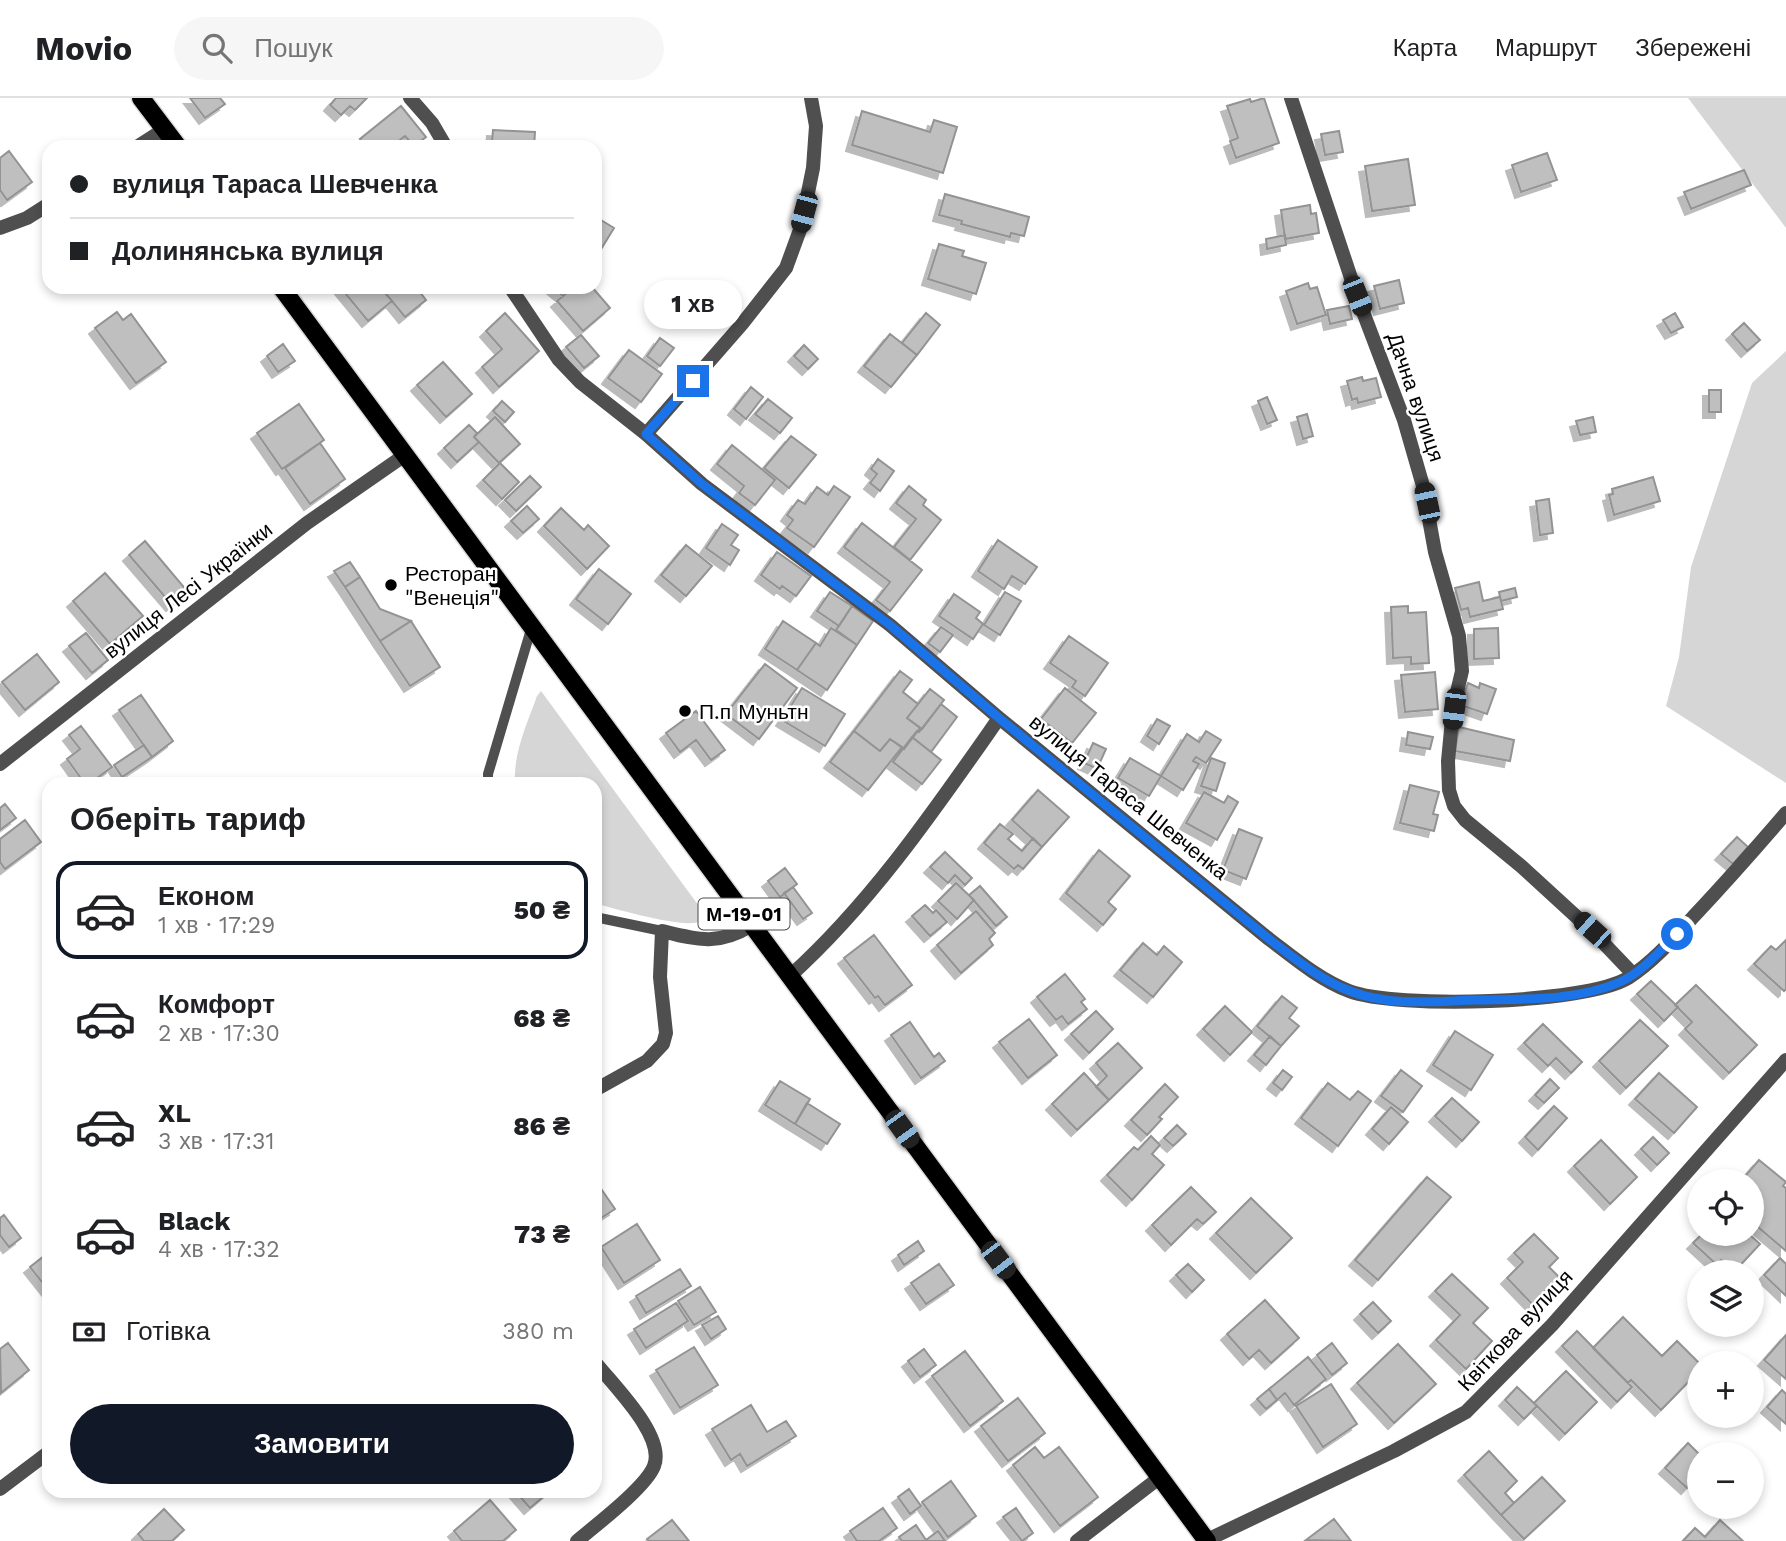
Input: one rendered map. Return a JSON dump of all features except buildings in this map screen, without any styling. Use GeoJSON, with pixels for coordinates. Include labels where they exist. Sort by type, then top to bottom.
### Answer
{"type":"FeatureCollection","features":[{"type":"Feature","properties":{"kind":"main road"},"geometry":{"type":"LineString","coordinates":[[141,98],[173,140]]}},
{"type":"Feature","properties":{"kind":"main road","name":"М-19-01"},"geometry":{"type":"LineString","coordinates":[[286,294],[1207,1541]]}},
{"type":"Feature","properties":{"kind":"street"},"geometry":{"type":"LineString","coordinates":[[410,98],[432,123],[442,140]]}},
{"type":"Feature","properties":{"kind":"street"},"geometry":{"type":"LineString","coordinates":[[646,434],[786,268],[803,217],[815,158],[816,126],[811,98]]}},
{"type":"Feature","properties":{"kind":"street","name":"Дачна вулиця"},"geometry":{"type":"LineString","coordinates":[[1291,98],[1357,296],[1404,420],[1423,486],[1437,560],[1459,636],[1462,671],[1448,761],[1449,790],[1454,806],[1465,820],[1592,930],[1633,974]]}},
{"type":"Feature","properties":{"kind":"street"},"geometry":{"type":"LineString","coordinates":[[148,140],[165,129]]}},
{"type":"Feature","properties":{"kind":"street"},"geometry":{"type":"LineString","coordinates":[[0,228],[27,218],[42,208]]}},
{"type":"Feature","properties":{"kind":"street","name":"вулиця Тараса Шевченка"},"geometry":{"type":"LineString","coordinates":[[514,294],[568,371],[646,434],[702,484],[890,625],[1269,939],[1309,969],[1350,991],[1377,999],[1413,1002],[1552,997],[1614,984],[1633,974],[1677,934],[1786,813]]}},
{"type":"Feature","properties":{"kind":"street","name":"вулиця Лесі Українки"},"geometry":{"type":"LineString","coordinates":[[0,764],[307,523],[405,455]]}},
{"type":"Feature","properties":{"kind":"street"},"geometry":{"type":"LineString","coordinates":[[790,976],[826,942],[904,849],[999,718]]}},
{"type":"Feature","properties":{"kind":"street"},"geometry":{"type":"LineString","coordinates":[[602,1086],[647,1061],[663,1044],[666,1033],[660,977],[662,932],[716,940],[738,934],[752,925]]}},
{"type":"Feature","properties":{"kind":"street","name":"Квіткова вулиця"},"geometry":{"type":"LineString","coordinates":[[1207,1541],[1451,1422],[1472,1407],[1552,1325],[1786,1060]]}},
{"type":"Feature","properties":{"kind":"street"},"geometry":{"type":"LineString","coordinates":[[577,1541],[636,1489],[652,1470],[656,1460],[649,1431],[602,1371]]}},
{"type":"Feature","properties":{"kind":"street"},"geometry":{"type":"LineString","coordinates":[[0,1489],[42,1457]]}},
{"type":"Feature","properties":{"kind":"street"},"geometry":{"type":"LineString","coordinates":[[1077,1541],[1159,1478]]}},
{"type":"Feature","properties":{"kind":"lane"},"geometry":{"type":"LineString","coordinates":[[488,777],[532,626]]}},
{"type":"Feature","properties":{"kind":"lane"},"geometry":{"type":"LineString","coordinates":[[602,919],[662,932]]}},
{"type":"Feature","properties":{"kind":"shaded area"},"geometry":{"type":"Polygon","coordinates":[[[1688,98],[1786,98],[1786,228],[1688,98]]]}},
{"type":"Feature","properties":{"kind":"shaded area"},"geometry":{"type":"Polygon","coordinates":[[[1786,351],[1786,783],[1666,706],[1679,657],[1691,567],[1752,383],[1786,351]]]}},
{"type":"Feature","properties":{"kind":"shaded area"},"geometry":{"type":"Polygon","coordinates":[[[541,691],[707,917],[694,923],[672,922],[602,905],[602,777],[515,777],[516,761],[541,691]]]}},
{"type":"Feature","properties":{"kind":"place","name":"Ресторан \"Венеція\""},"geometry":{"type":"Point","coordinates":[391,585]}},
{"type":"Feature","properties":{"kind":"place","name":"П.п Муньтн"},"geometry":{"type":"Point","coordinates":[685,711]}},
{"type":"Feature","properties":{"kind":"route"},"geometry":{"type":"LineString","coordinates":[[693,381],[646,434],[702,484],[890,625],[1269,939],[1335,985],[1377,999],[1413,1002],[1538,998],[1574,994],[1623,980],[1645,965],[1677,934]]}}]}
